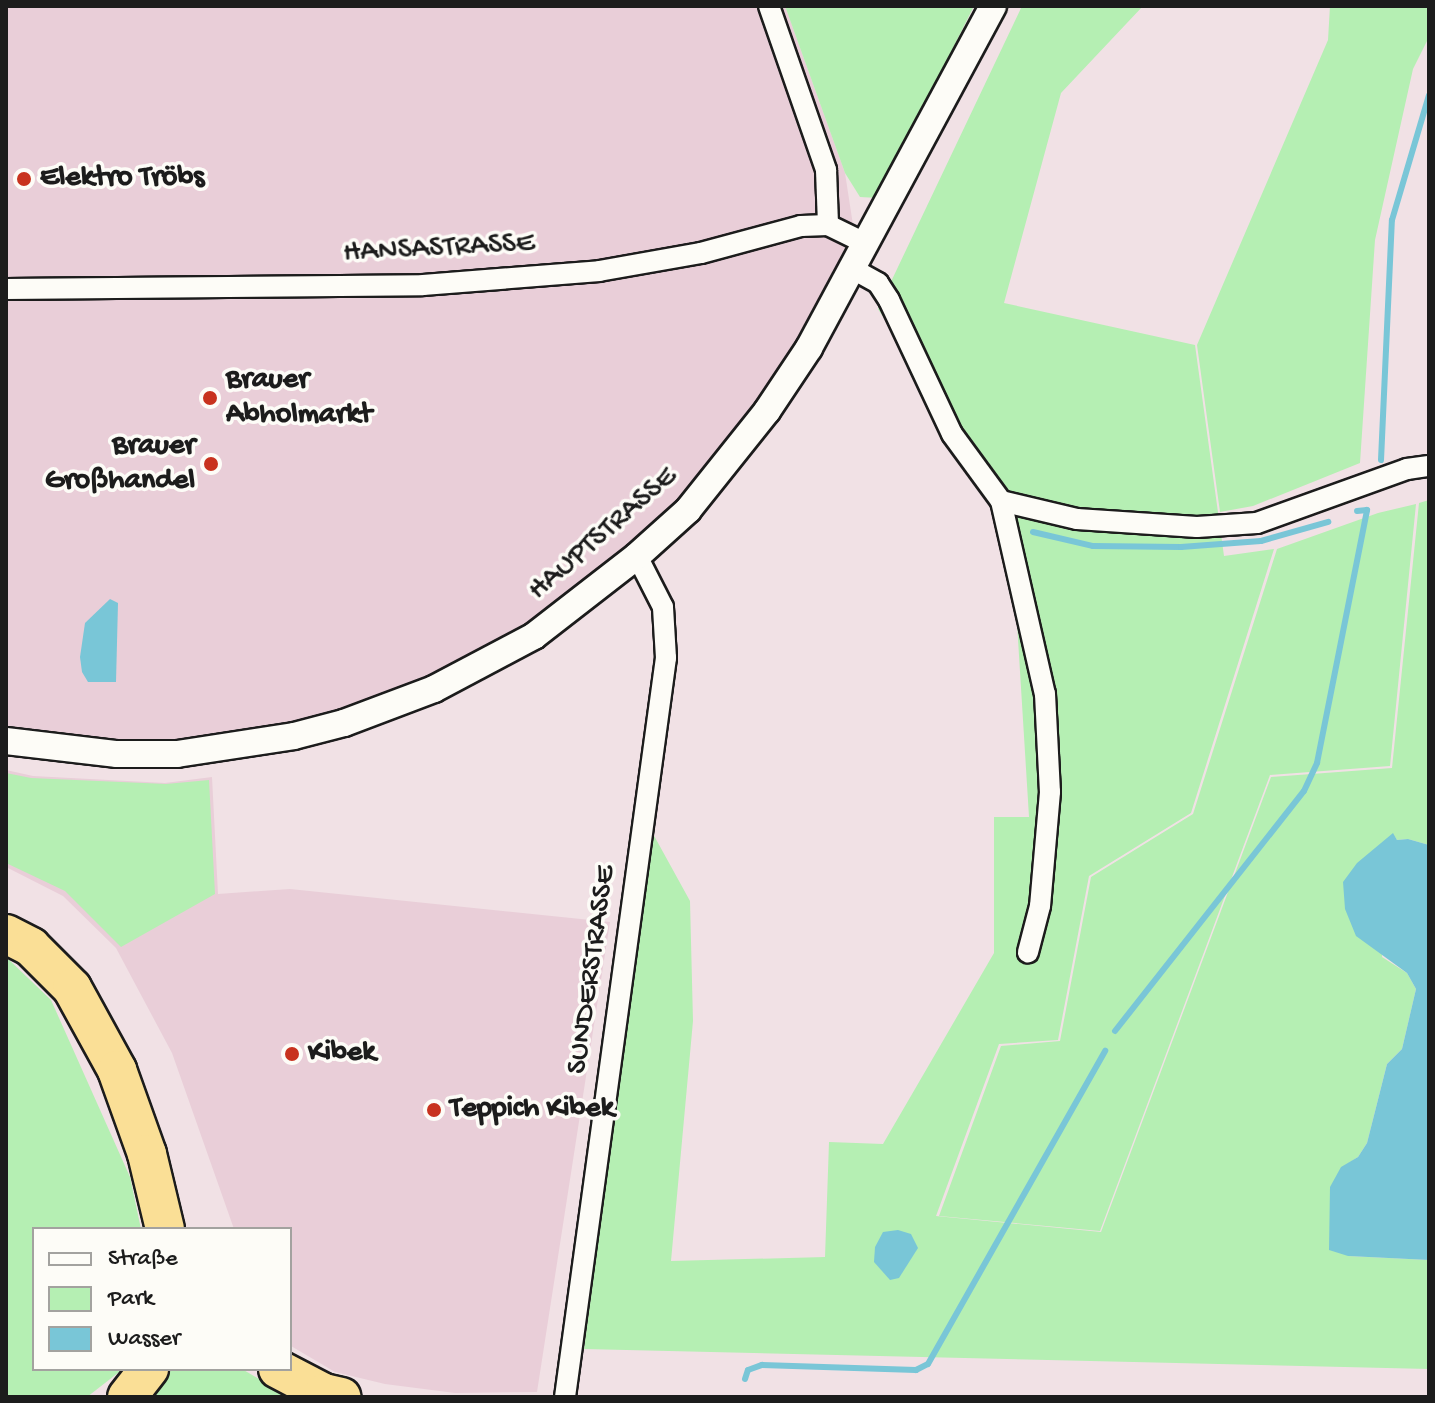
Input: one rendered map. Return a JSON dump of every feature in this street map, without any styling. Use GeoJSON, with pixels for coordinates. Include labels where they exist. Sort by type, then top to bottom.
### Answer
{"type":"FeatureCollection","features":[{"type":"Feature","properties":{"kind":"highway"},"geometry":{"type":"LineString","coordinates":[[6,934],[31,947],[72,988],[117,1070],[147,1154],[165,1227]]}},
{"type":"Feature","properties":{"kind":"highway"},"geometry":{"type":"LineString","coordinates":[[147,1154],[183,1227]]}},
{"type":"Feature","properties":{"kind":"highway"},"geometry":{"type":"LineString","coordinates":[[127,1397],[147,1371]]}},
{"type":"Feature","properties":{"kind":"highway"},"geometry":{"type":"LineString","coordinates":[[282,1371],[324,1393],[342,1397]]}},
{"type":"Feature","properties":{"kind":"street"},"geometry":{"type":"LineString","coordinates":[[769,6],[826,170],[828,225],[865,243]]}},
{"type":"Feature","properties":{"kind":"street","name":"HAUPTSTRASSE"},"geometry":{"type":"LineString","coordinates":[[6,741],[117,754],[177,754],[294,736],[344,723],[434,689],[489,663],[534,636],[637,556],[688,510],[737,454],[809,348],[993,6]]}},
{"type":"Feature","properties":{"kind":"street","name":"HANSASTRASSE"},"geometry":{"type":"LineString","coordinates":[[6,289],[423,285],[492,280],[643,265],[801,226],[828,225]]}},
{"type":"Feature","properties":{"kind":"street"},"geometry":{"type":"LineString","coordinates":[[851,268],[878,283],[889,300],[952,434],[1001,501],[1045,694],[1050,792],[1040,906],[1028,952]]}},
{"type":"Feature","properties":{"kind":"street"},"geometry":{"type":"LineString","coordinates":[[1001,501],[1077,519],[1197,527],[1257,523],[1407,469],[1429,466]]}},
{"type":"Feature","properties":{"kind":"street","name":"SUNDERSTRASSE"},"geometry":{"type":"LineString","coordinates":[[565,1397],[666,658],[663,607],[637,556]]}},
{"type":"Feature","properties":{"kind":"shaded area"},"geometry":{"type":"Polygon","coordinates":[[[6,6],[785,6],[845,173],[857,251],[689,499],[512,639],[406,690],[297,724],[162,743],[6,729],[6,6]]]}},
{"type":"Feature","properties":{"kind":"shaded area"},"geometry":{"type":"Polygon","coordinates":[[[6,770],[33,776],[165,783],[212,777],[218,894],[290,889],[610,922],[537,1392],[455,1393],[385,1384],[335,1372],[292,1347],[292,1227],[233,1227],[172,1053],[116,948],[63,896],[6,867],[6,770]]]}},
{"type":"Feature","properties":{"kind":"green space"},"geometry":{"type":"Polygon","coordinates":[[[785,6],[974,6],[878,198],[860,197],[845,173],[785,6]]]}},
{"type":"Feature","properties":{"kind":"green space"},"geometry":{"type":"Polygon","coordinates":[[[1022,6],[1143,6],[1061,93],[1004,303],[1195,345],[1224,556],[1274,549],[1191,813],[1089,876],[1058,1040],[999,1044],[936,1216],[1101,1232],[1271,777],[1392,768],[1419,503],[1429,500],[1429,845],[1408,839],[1397,840],[1393,834],[1382,957],[1407,973],[1416,989],[1402,1049],[1387,1064],[1367,1143],[1358,1157],[1341,1168],[1348,1256],[1429,1260],[1429,1369],[584,1349],[652,832],[690,901],[693,1021],[671,1261],[825,1257],[829,1142],[883,1144],[994,953],[994,817],[1029,817],[1010,510],[878,309],[1022,6]]]}},
{"type":"Feature","properties":{"kind":"green space"},"geometry":{"type":"Polygon","coordinates":[[[1330,6],[1429,6],[1429,37],[1413,69],[1375,240],[1360,463],[1253,506],[1220,512],[1197,345],[1328,40],[1330,6]]]}},
{"type":"Feature","properties":{"kind":"green space"},"geometry":{"type":"Polygon","coordinates":[[[1416,504],[1390,766],[1270,775],[1100,1231],[939,1216],[1001,1046],[1060,1041],[1091,877],[1193,814],[1277,549],[1378,513],[1416,504]]]}},
{"type":"Feature","properties":{"kind":"green space"},"geometry":{"type":"Polygon","coordinates":[[[6,773],[31,778],[166,784],[209,780],[215,894],[121,947],[65,891],[6,863],[6,773]]]}},
{"type":"Feature","properties":{"kind":"green space"},"geometry":{"type":"Polygon","coordinates":[[[6,957],[51,1000],[130,1177],[141,1227],[32,1227],[32,1371],[120,1371],[87,1397],[6,1397],[6,957]]]}},
{"type":"Feature","properties":{"kind":"green space"},"geometry":{"type":"Polygon","coordinates":[[[171,1371],[245,1371],[290,1397],[152,1397],[171,1371]]]}},
{"type":"Feature","properties":{"kind":"water"},"geometry":{"type":"Polygon","coordinates":[[[110,599],[118,603],[116,682],[88,682],[82,672],[80,657],[85,623],[110,599]]]}},
{"type":"Feature","properties":{"kind":"water"},"geometry":{"type":"Polygon","coordinates":[[[1393,833],[1397,840],[1408,839],[1429,845],[1429,1260],[1348,1256],[1329,1250],[1330,1187],[1341,1167],[1358,1157],[1367,1143],[1387,1064],[1402,1049],[1416,989],[1407,973],[1356,936],[1345,909],[1343,882],[1357,863],[1393,833]]]}},
{"type":"Feature","properties":{"kind":"water"},"geometry":{"type":"Polygon","coordinates":[[[898,1230],[911,1234],[918,1248],[899,1278],[890,1280],[874,1262],[875,1247],[883,1232],[898,1230]]]}},
{"type":"Feature","properties":{"kind":"waterway"},"geometry":{"type":"LineString","coordinates":[[1381,460],[1392,220],[1429,95]]}},
{"type":"Feature","properties":{"kind":"waterway"},"geometry":{"type":"LineString","coordinates":[[1115,1031],[1304,791],[1317,763],[1367,510],[1357,511]]}},
{"type":"Feature","properties":{"kind":"waterway"},"geometry":{"type":"LineString","coordinates":[[1033,532],[1093,546],[1181,547],[1261,541],[1328,522]]}},
{"type":"Feature","properties":{"kind":"waterway"},"geometry":{"type":"LineString","coordinates":[[745,1379],[748,1370],[762,1365],[916,1370],[928,1364],[1105,1051]]}},
{"type":"Feature","properties":{"kind":"place","name":"Elektro Tröbs"},"geometry":{"type":"Point","coordinates":[24,179]}},
{"type":"Feature","properties":{"kind":"place","name":"Brauer Abholmarkt"},"geometry":{"type":"Point","coordinates":[210,398]}},
{"type":"Feature","properties":{"kind":"place","name":"Brauer Großhandel"},"geometry":{"type":"Point","coordinates":[211,464]}},
{"type":"Feature","properties":{"kind":"place","name":"Kibek"},"geometry":{"type":"Point","coordinates":[292,1054]}},
{"type":"Feature","properties":{"kind":"place","name":"Teppich Kibek"},"geometry":{"type":"Point","coordinates":[434,1110]}}]}
